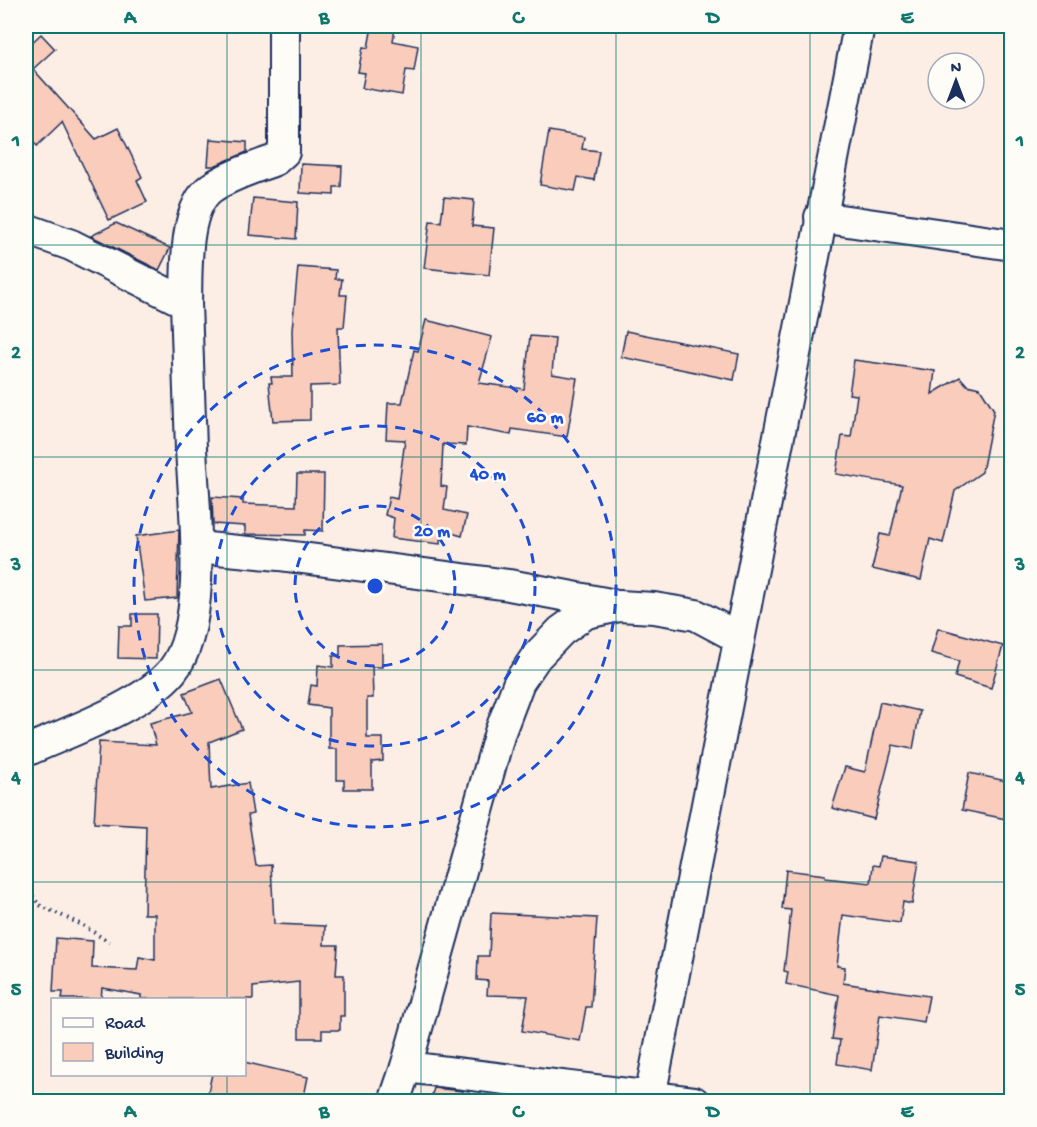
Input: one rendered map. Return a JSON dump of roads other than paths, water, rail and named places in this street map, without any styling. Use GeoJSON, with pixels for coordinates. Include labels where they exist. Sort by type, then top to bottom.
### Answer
{"type":"FeatureCollection","features":[{"type":"Feature","properties":{"kind":"street"},"geometry":{"type":"LineString","coordinates":[[26,752],[147,694],[171,673],[186,647],[193,605],[197,547],[186,303],[190,231],[198,204],[210,189],[275,160],[284,152],[284,26]]}},
{"type":"Feature","properties":{"kind":"street"},"geometry":{"type":"LineString","coordinates":[[650,1099],[859,26]]}},
{"type":"Feature","properties":{"kind":"street"},"geometry":{"type":"LineString","coordinates":[[820,217],[1011,245]]}},
{"type":"Feature","properties":{"kind":"street"},"geometry":{"type":"LineString","coordinates":[[26,229],[71,245],[186,303]]}},
{"type":"Feature","properties":{"kind":"street"},"geometry":{"type":"LineString","coordinates":[[197,547],[279,555],[509,585],[619,606],[696,615],[739,638]]}},
{"type":"Feature","properties":{"kind":"street"},"geometry":{"type":"LineString","coordinates":[[394,1101],[406,1068],[496,743],[519,682],[536,657],[561,631],[586,613],[619,606]]}},
{"type":"Feature","properties":{"kind":"street"},"geometry":{"type":"LineString","coordinates":[[406,1068],[650,1099],[694,1101]]}}]}
